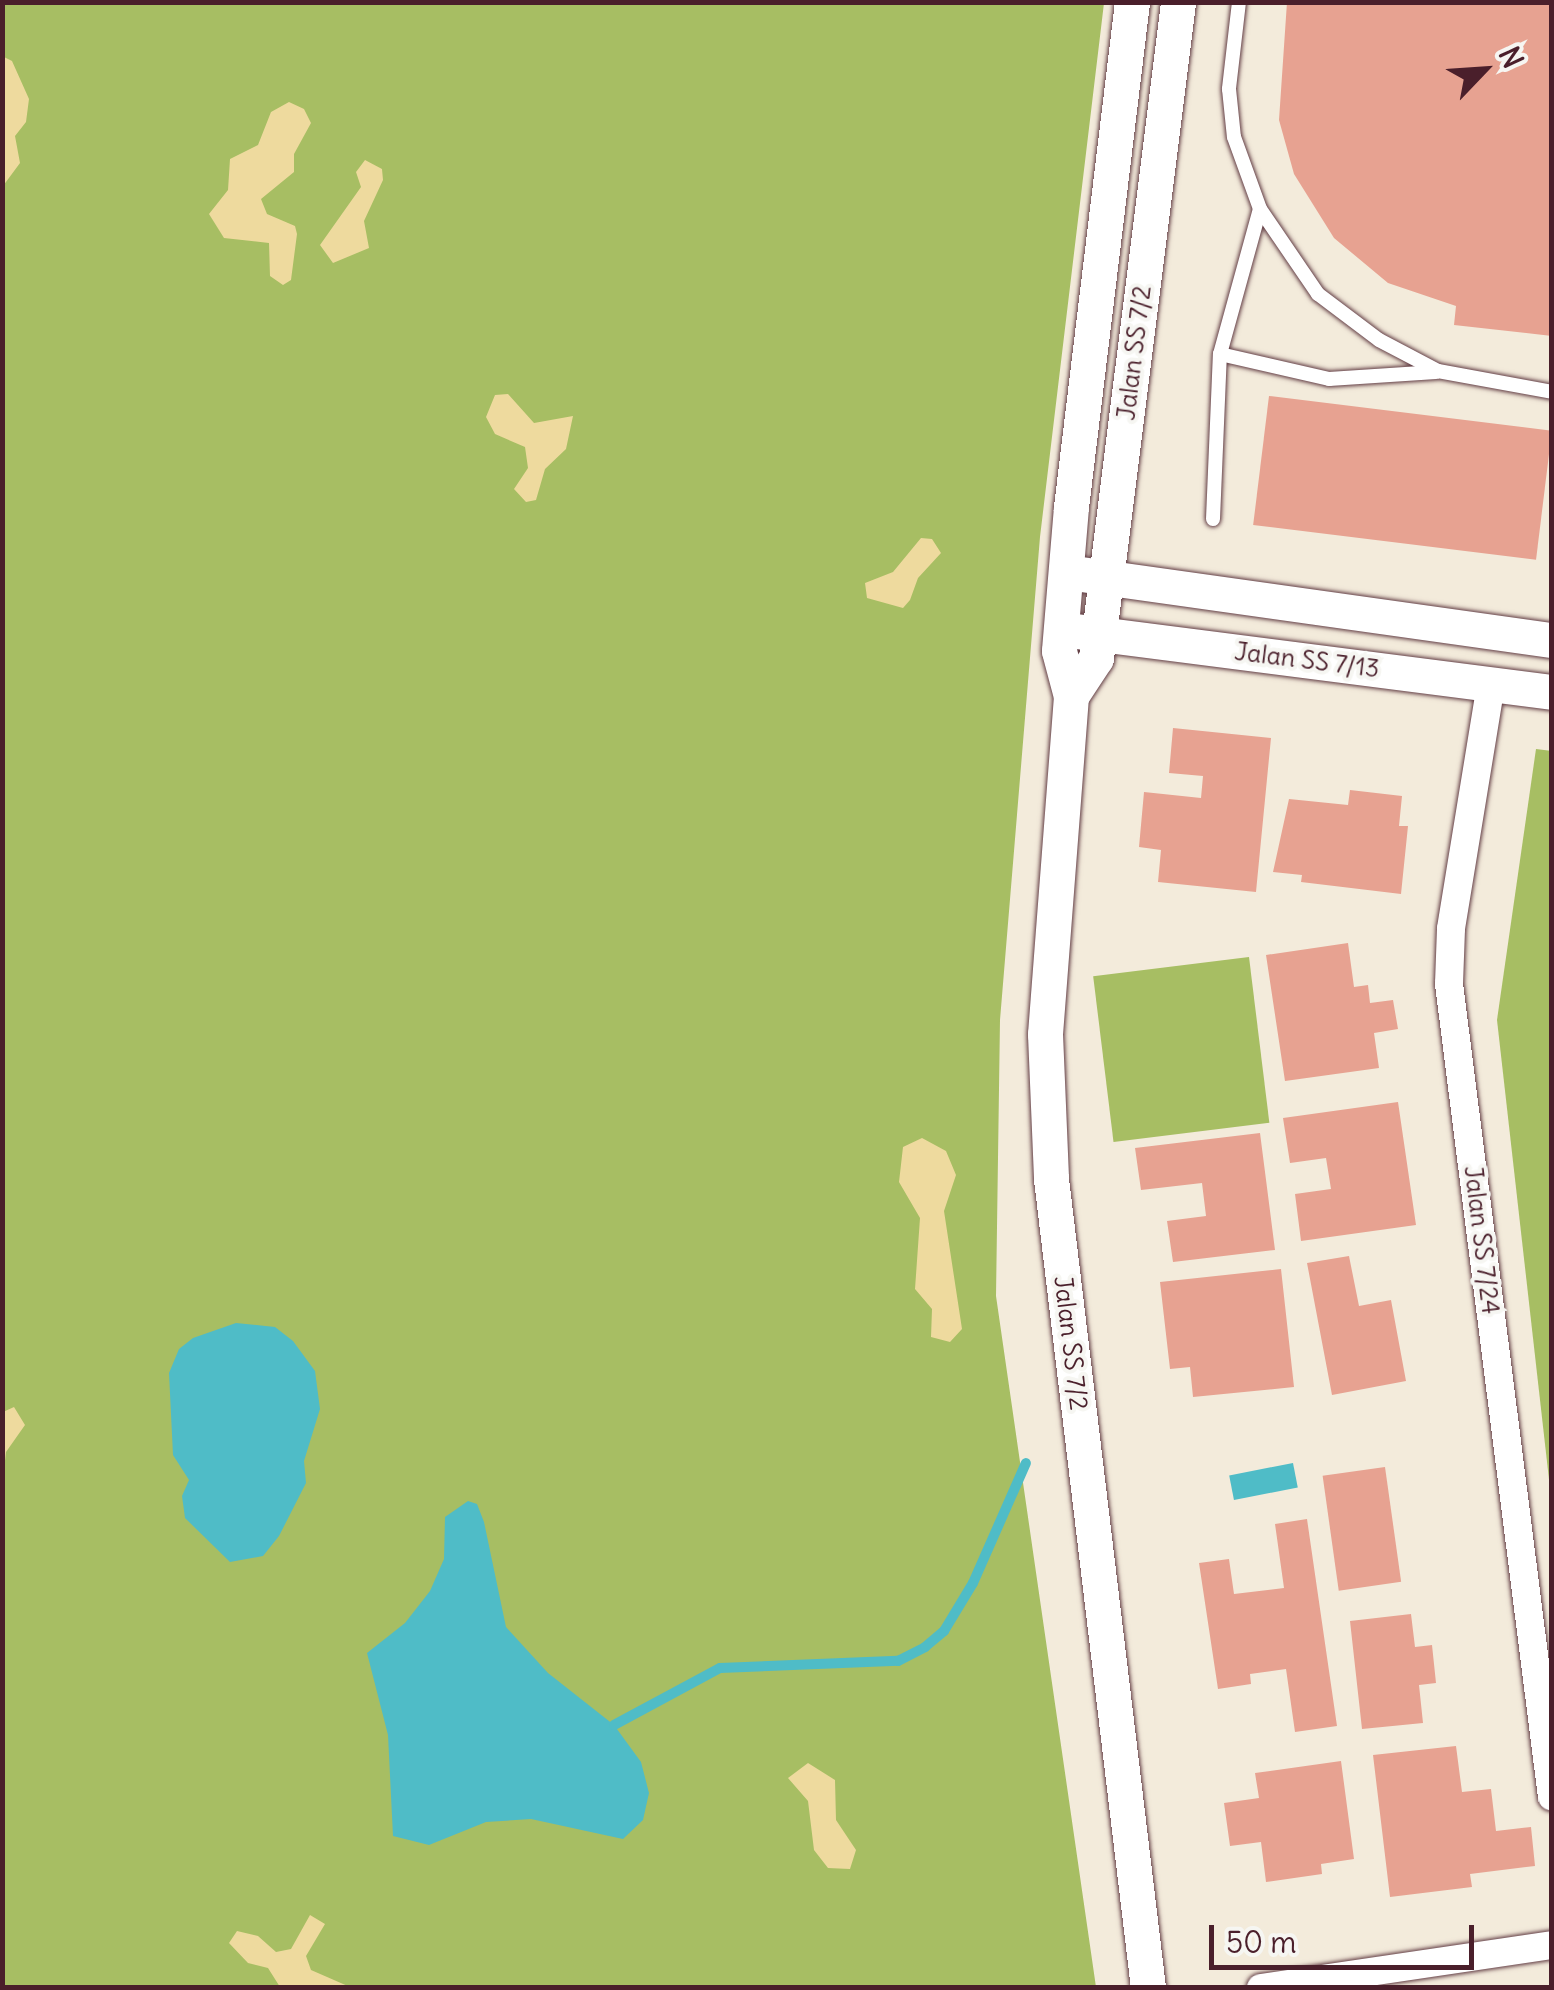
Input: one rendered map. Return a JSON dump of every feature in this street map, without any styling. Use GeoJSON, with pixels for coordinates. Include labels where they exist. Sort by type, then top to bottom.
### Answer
{"type":"FeatureCollection","features":[{"type":"Feature","properties":{"kind":"street","name":"Jalan SS 7/2"},"geometry":{"type":"LineString","coordinates":[[1132,2],[1059,650],[1071,696],[1044,1034],[1051,1178],[1148,1988]]}},
{"type":"Feature","properties":{"kind":"street","name":"Jalan SS 7/2"},"geometry":{"type":"LineString","coordinates":[[1071,696],[1096,658],[1178,2]]}},
{"type":"Feature","properties":{"kind":"street"},"geometry":{"type":"LineString","coordinates":[[1066,572],[1552,640]]}},
{"type":"Feature","properties":{"kind":"street","name":"Jalan SS 7/13"},"geometry":{"type":"LineString","coordinates":[[1062,629],[1552,692]]}},
{"type":"Feature","properties":{"kind":"street","name":"Jalan SS 7/24"},"geometry":{"type":"LineString","coordinates":[[1490,684],[1451,929],[1449,984],[1552,1797]]}},
{"type":"Feature","properties":{"kind":"street"},"geometry":{"type":"LineString","coordinates":[[1261,1988],[1552,1945]]}},
{"type":"Feature","properties":{"kind":"lane"},"geometry":{"type":"LineString","coordinates":[[1239,2],[1228,88],[1234,137],[1260,209],[1318,294],[1379,340],[1438,371]]}},
{"type":"Feature","properties":{"kind":"lane"},"geometry":{"type":"LineString","coordinates":[[1213,518],[1220,354],[1260,209]]}},
{"type":"Feature","properties":{"kind":"lane"},"geometry":{"type":"LineString","coordinates":[[1220,354],[1329,379],[1438,371],[1552,392]]}},
{"type":"Feature","properties":{"kind":"green space"},"geometry":{"type":"Polygon","coordinates":[[[3,3],[1104,3],[1040,537],[1000,1020],[996,1296],[1096,1987],[3,1988],[3,3]]]}},
{"type":"Feature","properties":{"kind":"green space"},"geometry":{"type":"Polygon","coordinates":[[[1536,749],[1552,751],[1551,1497],[1497,1020],[1536,749]]]}},
{"type":"Feature","properties":{"kind":"green space"},"geometry":{"type":"Polygon","coordinates":[[[1249,957],[1269,1123],[1114,1142],[1093,976],[1249,957]]]}},
{"type":"Feature","properties":{"kind":"sand"},"geometry":{"type":"Polygon","coordinates":[[[4,57],[12,61],[29,99],[26,122],[15,136],[20,163],[3,186],[4,57]]]}},
{"type":"Feature","properties":{"kind":"sand"},"geometry":{"type":"Polygon","coordinates":[[[289,102],[304,109],[311,123],[294,154],[294,172],[261,199],[267,214],[295,226],[291,280],[283,285],[270,276],[269,243],[224,238],[209,214],[228,190],[230,159],[258,145],[271,112],[289,102]]]}},
{"type":"Feature","properties":{"kind":"sand"},"geometry":{"type":"Polygon","coordinates":[[[365,160],[382,169],[383,180],[364,221],[369,248],[333,263],[320,245],[361,187],[356,172],[365,160]]]}},
{"type":"Feature","properties":{"kind":"sand"},"geometry":{"type":"Polygon","coordinates":[[[508,394],[534,423],[573,416],[566,449],[545,469],[536,500],[526,502],[514,489],[528,468],[525,447],[495,434],[486,417],[495,395],[508,394]]]}},
{"type":"Feature","properties":{"kind":"sand"},"geometry":{"type":"Polygon","coordinates":[[[921,538],[932,539],[941,553],[918,578],[903,608],[867,598],[865,583],[893,572],[921,538]]]}},
{"type":"Feature","properties":{"kind":"sand"},"geometry":{"type":"Polygon","coordinates":[[[922,1138],[946,1151],[956,1175],[944,1211],[962,1329],[950,1342],[931,1337],[932,1309],[915,1289],[920,1218],[899,1182],[903,1147],[922,1138]]]}},
{"type":"Feature","properties":{"kind":"sand"},"geometry":{"type":"Polygon","coordinates":[[[14,1407],[25,1425],[6,1452],[3,1478],[3,1412],[14,1407]]]}},
{"type":"Feature","properties":{"kind":"sand"},"geometry":{"type":"Polygon","coordinates":[[[808,1763],[835,1780],[836,1820],[856,1850],[850,1869],[828,1868],[814,1850],[808,1801],[788,1778],[808,1763]]]}},
{"type":"Feature","properties":{"kind":"sand"},"geometry":{"type":"Polygon","coordinates":[[[310,1915],[325,1924],[306,1956],[311,1970],[350,1987],[280,1987],[268,1968],[248,1963],[229,1943],[237,1931],[258,1936],[276,1952],[291,1949],[310,1915]]]}},
{"type":"Feature","properties":{"kind":"water"},"geometry":{"type":"Polygon","coordinates":[[[236,1323],[275,1327],[293,1341],[315,1371],[320,1409],[304,1461],[306,1483],[279,1536],[263,1556],[230,1562],[185,1518],[182,1496],[189,1480],[173,1455],[169,1373],[179,1349],[193,1338],[236,1323]]]}},
{"type":"Feature","properties":{"kind":"water"},"geometry":{"type":"Polygon","coordinates":[[[1293,1463],[1298,1488],[1234,1500],[1229,1475],[1293,1463]]]}},
{"type":"Feature","properties":{"kind":"water"},"geometry":{"type":"Polygon","coordinates":[[[468,1501],[477,1504],[484,1522],[506,1627],[548,1673],[614,1725],[641,1762],[649,1793],[643,1820],[623,1839],[531,1819],[486,1822],[429,1845],[393,1836],[388,1735],[367,1653],[405,1623],[430,1591],[444,1559],[445,1517],[468,1501]]]}},
{"type":"Feature","properties":{"kind":"building"},"geometry":{"type":"Polygon","coordinates":[[[1287,2],[1552,2],[1552,336],[1454,325],[1456,306],[1388,283],[1334,238],[1294,174],[1279,120],[1287,2]]]}},
{"type":"Feature","properties":{"kind":"building"},"geometry":{"type":"Polygon","coordinates":[[[1269,396],[1552,431],[1536,560],[1253,525],[1269,396]]]}},
{"type":"Feature","properties":{"kind":"building"},"geometry":{"type":"Polygon","coordinates":[[[1173,728],[1271,738],[1256,892],[1158,882],[1161,850],[1139,847],[1144,792],[1201,798],[1203,776],[1169,773],[1173,728]]]}},
{"type":"Feature","properties":{"kind":"building"},"geometry":{"type":"Polygon","coordinates":[[[1350,790],[1402,796],[1399,826],[1408,826],[1401,894],[1301,882],[1302,875],[1273,872],[1289,799],[1348,805],[1350,790]]]}},
{"type":"Feature","properties":{"kind":"building"},"geometry":{"type":"Polygon","coordinates":[[[1348,943],[1354,987],[1368,985],[1370,1003],[1393,1000],[1398,1029],[1374,1033],[1379,1068],[1285,1081],[1266,955],[1348,943]]]}},
{"type":"Feature","properties":{"kind":"building"},"geometry":{"type":"Polygon","coordinates":[[[1398,1102],[1416,1225],[1301,1241],[1295,1194],[1331,1189],[1326,1158],[1290,1163],[1283,1118],[1398,1102]]]}},
{"type":"Feature","properties":{"kind":"building"},"geometry":{"type":"Polygon","coordinates":[[[1260,1133],[1275,1250],[1173,1262],[1167,1221],[1206,1216],[1202,1183],[1141,1190],[1135,1148],[1260,1133]]]}},
{"type":"Feature","properties":{"kind":"building"},"geometry":{"type":"Polygon","coordinates":[[[1349,1256],[1359,1306],[1391,1300],[1406,1381],[1332,1395],[1307,1263],[1349,1256]]]}},
{"type":"Feature","properties":{"kind":"building"},"geometry":{"type":"Polygon","coordinates":[[[1281,1269],[1294,1387],[1193,1397],[1190,1367],[1170,1369],[1160,1282],[1281,1269]]]}},
{"type":"Feature","properties":{"kind":"building"},"geometry":{"type":"Polygon","coordinates":[[[1385,1467],[1401,1582],[1339,1591],[1323,1476],[1385,1467]]]}},
{"type":"Feature","properties":{"kind":"building"},"geometry":{"type":"Polygon","coordinates":[[[1307,1519],[1337,1726],[1295,1732],[1286,1669],[1250,1674],[1251,1684],[1218,1689],[1199,1563],[1229,1559],[1234,1594],[1284,1588],[1275,1524],[1307,1519]]]}},
{"type":"Feature","properties":{"kind":"building"},"geometry":{"type":"Polygon","coordinates":[[[1411,1614],[1415,1647],[1432,1645],[1436,1683],[1419,1685],[1423,1723],[1362,1729],[1350,1621],[1411,1614]]]}},
{"type":"Feature","properties":{"kind":"building"},"geometry":{"type":"Polygon","coordinates":[[[1456,1746],[1462,1792],[1491,1789],[1496,1831],[1531,1827],[1535,1866],[1470,1874],[1472,1887],[1390,1897],[1373,1755],[1456,1746]]]}},
{"type":"Feature","properties":{"kind":"building"},"geometry":{"type":"Polygon","coordinates":[[[1341,1761],[1354,1859],[1321,1864],[1322,1874],[1266,1882],[1261,1842],[1230,1846],[1224,1803],[1259,1798],[1255,1773],[1341,1761]]]}},
{"type":"Feature","properties":{"kind":"waterway"},"geometry":{"type":"LineString","coordinates":[[614,1725],[720,1668],[898,1661],[925,1647],[944,1631],[973,1583],[1026,1463]]}}]}
